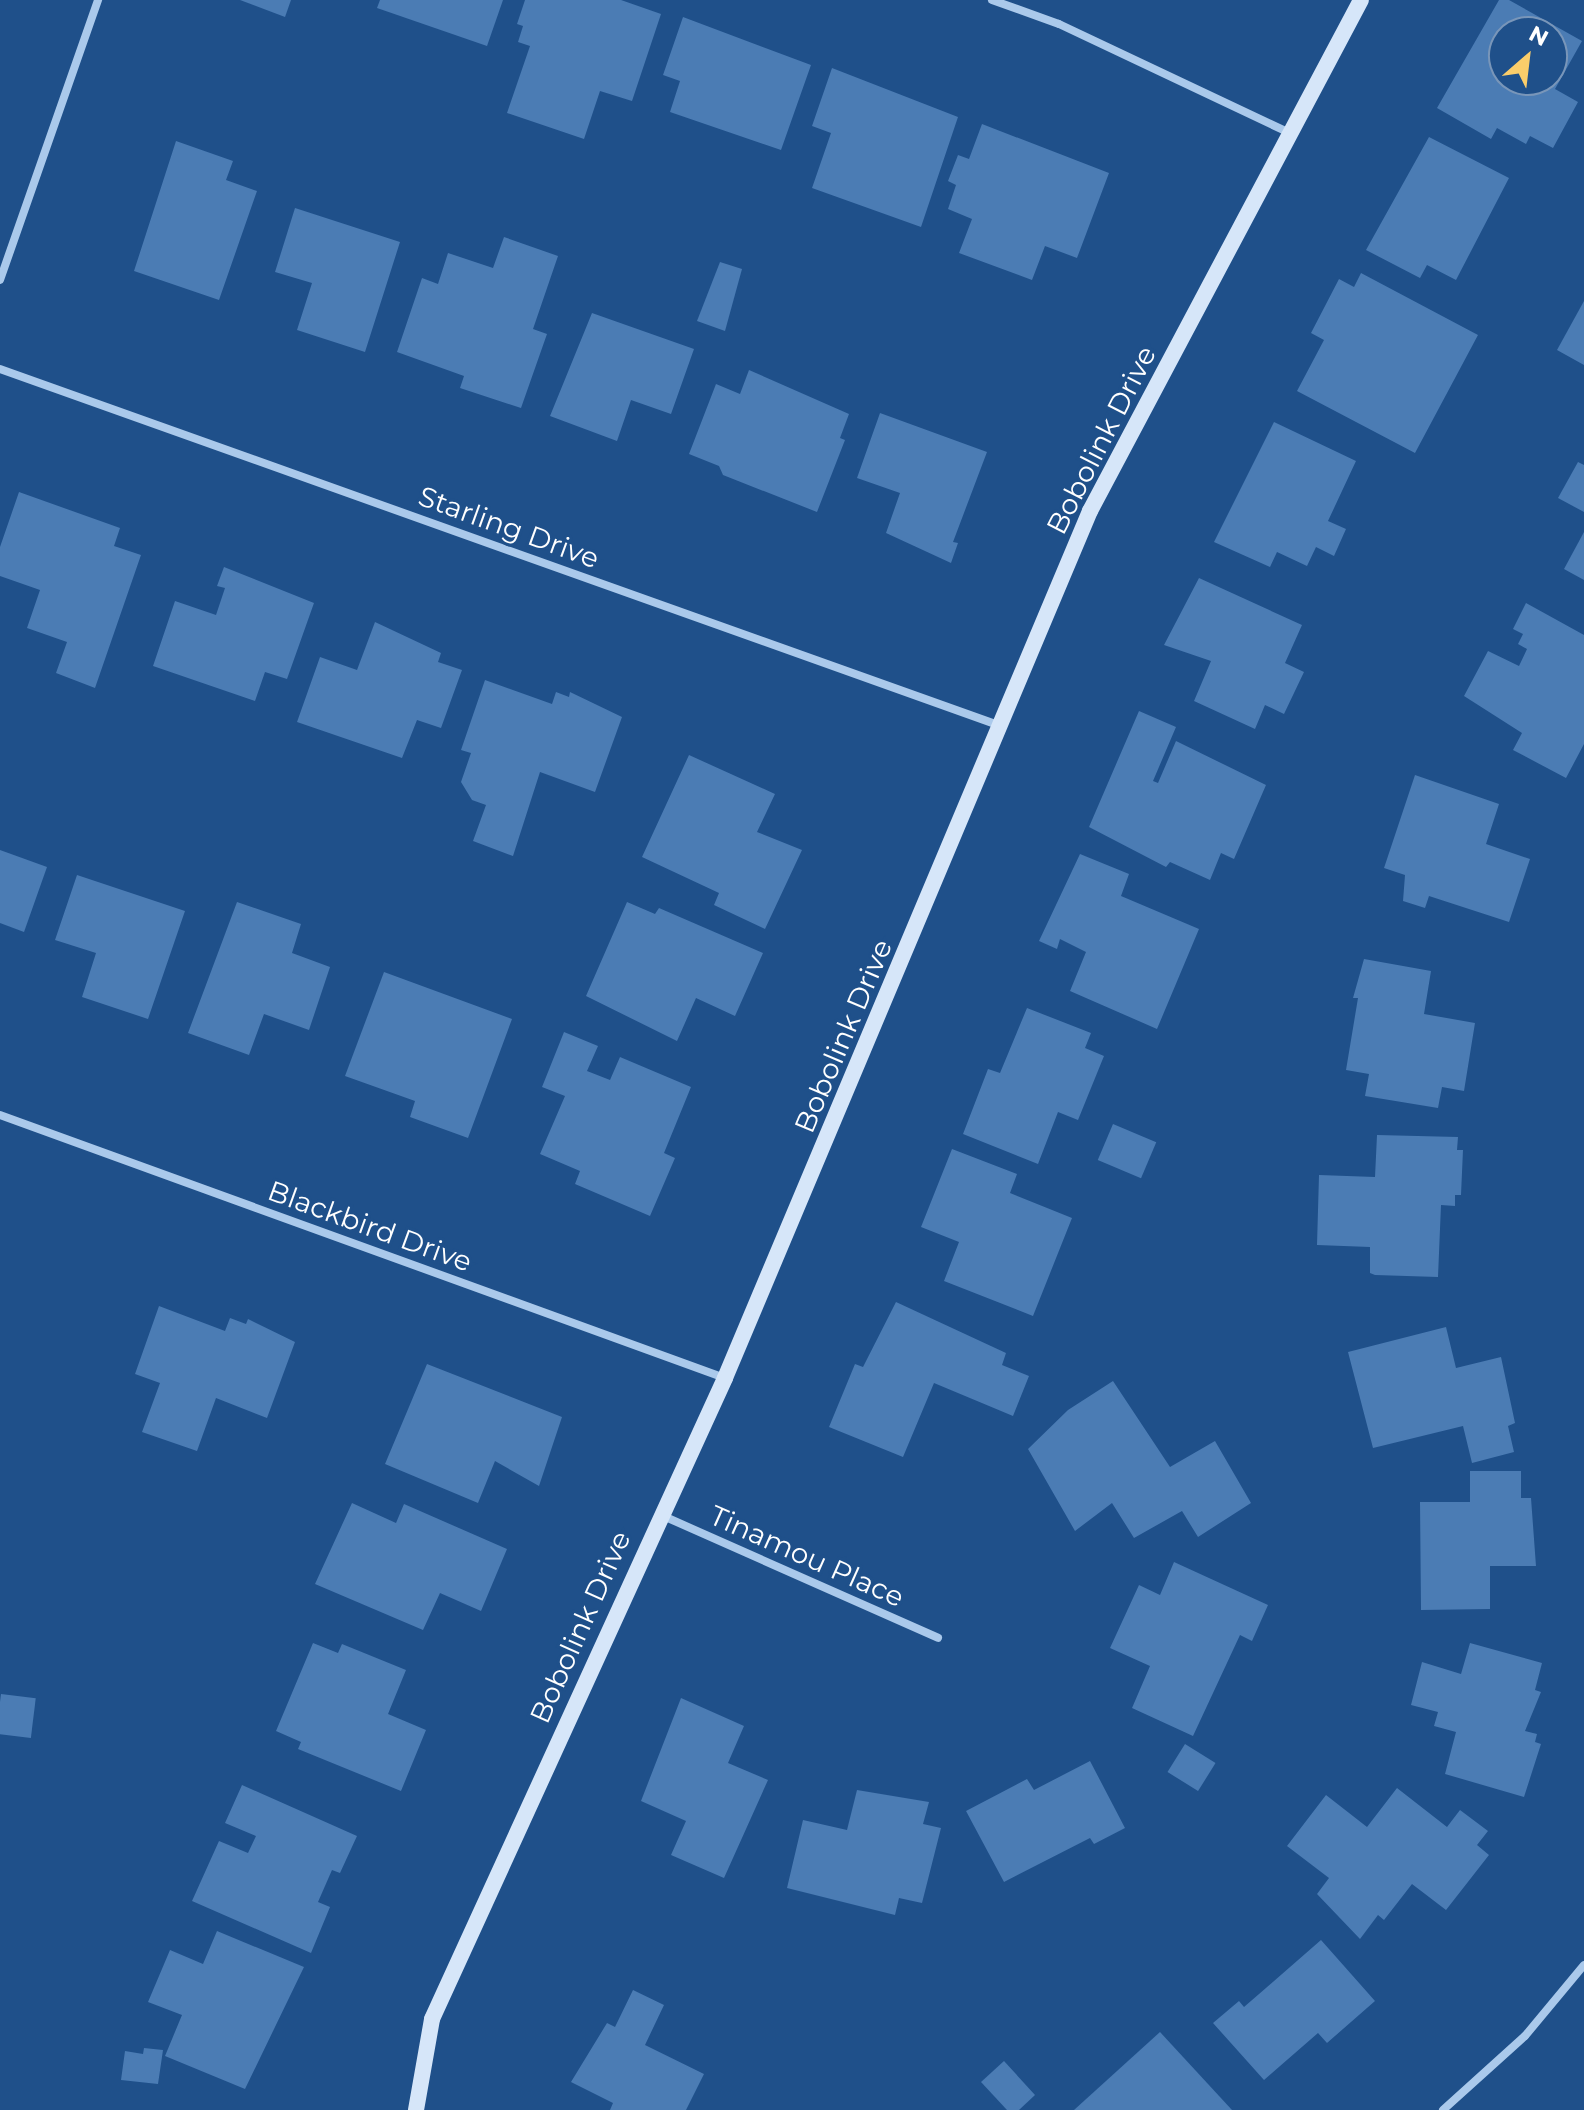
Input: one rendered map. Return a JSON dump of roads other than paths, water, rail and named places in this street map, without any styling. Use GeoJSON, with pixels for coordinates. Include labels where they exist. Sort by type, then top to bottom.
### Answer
{"type":"FeatureCollection","features":[{"type":"Feature","properties":{"kind":"street"},"geometry":{"type":"LineString","coordinates":[[0,280],[98,0]]}},
{"type":"Feature","properties":{"kind":"street"},"geometry":{"type":"LineString","coordinates":[[992,0],[1059,24],[1290,134]]}},
{"type":"Feature","properties":{"kind":"street","name":"Bobolink Drive"},"geometry":{"type":"LineString","coordinates":[[416,2110],[432,2019],[659,1514],[725,1378],[1090,511],[1361,0]]}},
{"type":"Feature","properties":{"kind":"street","name":"Starling Drive"},"geometry":{"type":"LineString","coordinates":[[0,369],[1002,726]]}},
{"type":"Feature","properties":{"kind":"street","name":"Blackbird Drive"},"geometry":{"type":"LineString","coordinates":[[0,1115],[725,1378]]}},
{"type":"Feature","properties":{"kind":"street","name":"Tinamou Place"},"geometry":{"type":"LineString","coordinates":[[659,1514],[938,1638]]}},
{"type":"Feature","properties":{"kind":"street"},"geometry":{"type":"LineString","coordinates":[[1443,2110],[1525,2036],[1584,1965]]}}]}
